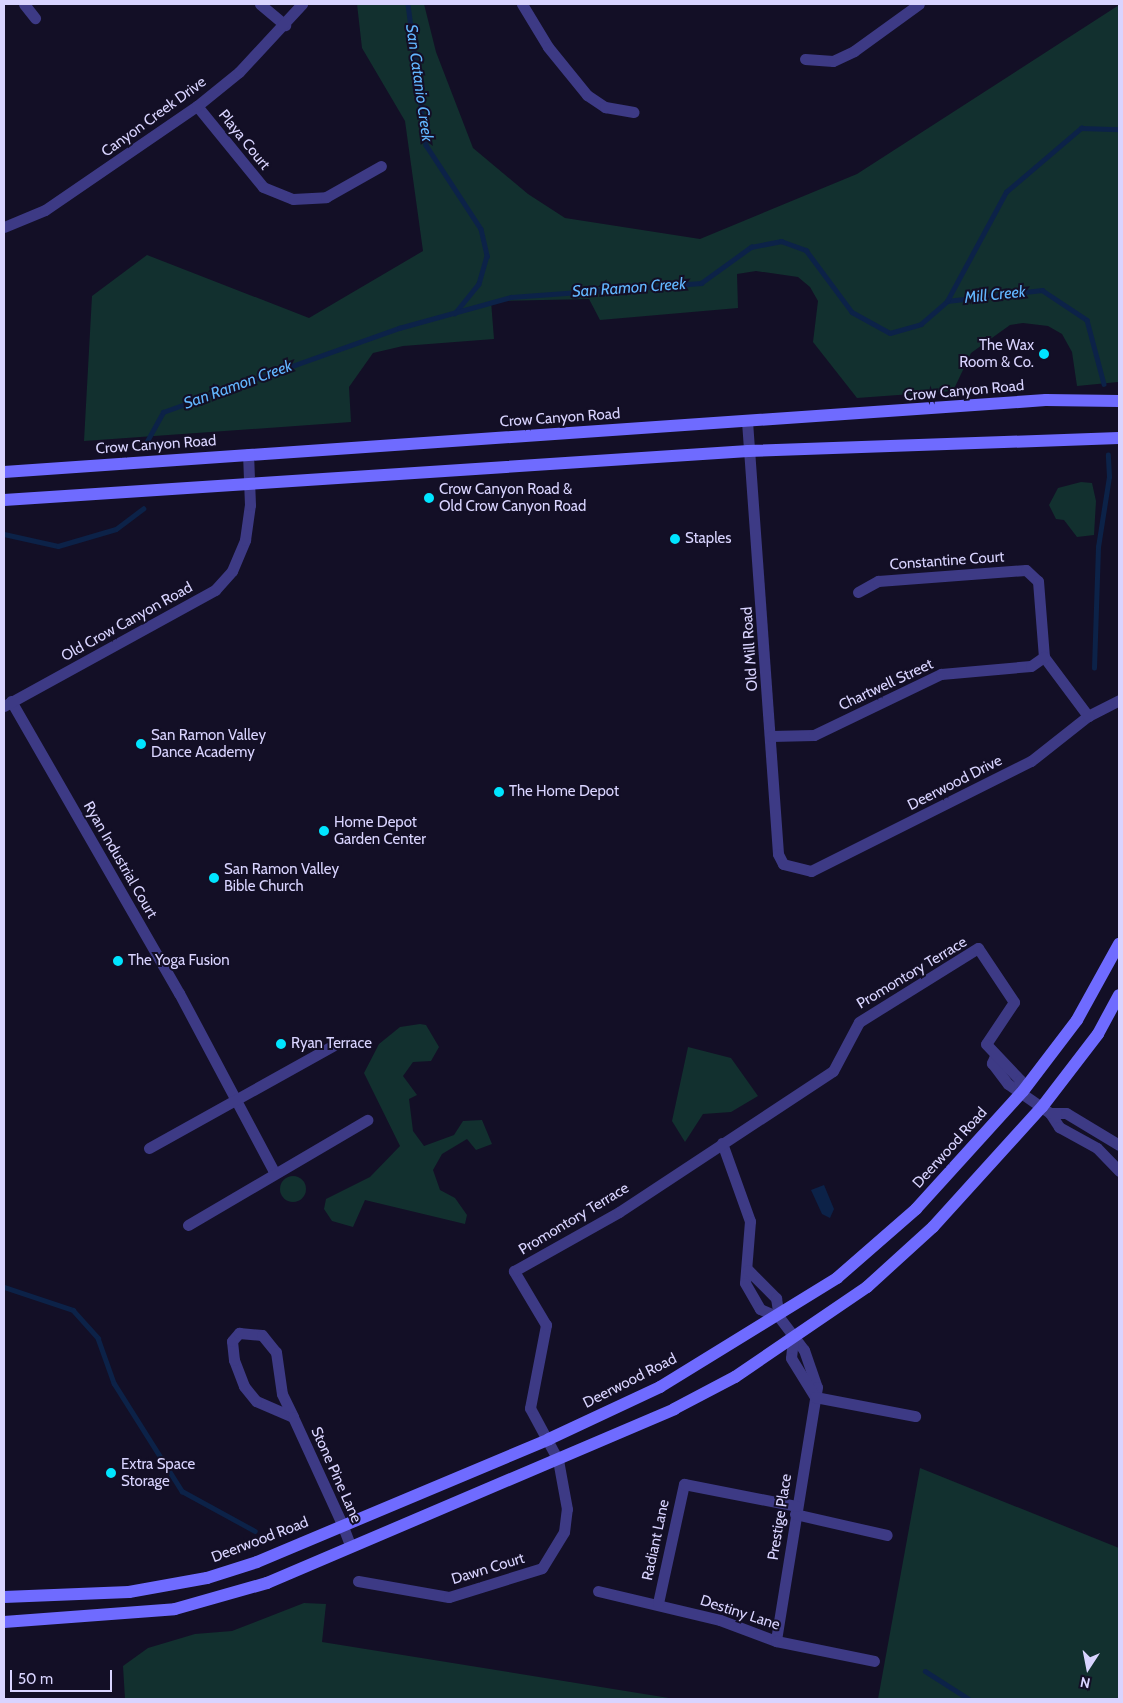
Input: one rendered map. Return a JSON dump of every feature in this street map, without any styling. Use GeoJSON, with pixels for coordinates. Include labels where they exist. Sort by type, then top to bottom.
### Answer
{"type":"FeatureCollection","features":[{"type":"Feature","properties":{"kind":"street"},"geometry":{"type":"LineString","coordinates":[[24,4],[35,18]]}},
{"type":"Feature","properties":{"kind":"street"},"geometry":{"type":"LineString","coordinates":[[260,4],[285,25]]}},
{"type":"Feature","properties":{"kind":"street","name":"Canyon Creek Drive"},"geometry":{"type":"LineString","coordinates":[[4,227],[45,210],[197,106],[239,72],[285,25],[302,4]]}},
{"type":"Feature","properties":{"kind":"street"},"geometry":{"type":"LineString","coordinates":[[522,4],[548,47],[587,95],[606,107],[634,112]]}},
{"type":"Feature","properties":{"kind":"street"},"geometry":{"type":"LineString","coordinates":[[805,58],[833,60],[854,51],[917,4]]}},
{"type":"Feature","properties":{"kind":"street","name":"Playa Court"},"geometry":{"type":"LineString","coordinates":[[197,106],[264,187],[293,199],[326,197],[381,166]]}},
{"type":"Feature","properties":{"kind":"street","name":"Crow Canyon Road"},"geometry":{"type":"LineString","coordinates":[[4,472],[1046,400],[1119,401]]}},
{"type":"Feature","properties":{"kind":"street","name":"Old Mill Road"},"geometry":{"type":"LineString","coordinates":[[747,421],[778,854],[793,870]]}},
{"type":"Feature","properties":{"kind":"street"},"geometry":{"type":"LineString","coordinates":[[4,500],[249,482],[748,451],[1119,438]]}},
{"type":"Feature","properties":{"kind":"street","name":"Old Crow Canyon Road"},"geometry":{"type":"LineString","coordinates":[[8,704],[215,590],[232,571],[245,540],[249,482],[248,454]]}},
{"type":"Feature","properties":{"kind":"street","name":"Constantine Court"},"geometry":{"type":"LineString","coordinates":[[858,592],[878,581],[1026,570],[1038,581],[1044,658]]}},
{"type":"Feature","properties":{"kind":"street"},"geometry":{"type":"LineString","coordinates":[[1044,658],[1088,716]]}},
{"type":"Feature","properties":{"kind":"street","name":"Chartwell Street"},"geometry":{"type":"LineString","coordinates":[[771,736],[814,735],[941,674],[1031,666],[1044,658]]}},
{"type":"Feature","properties":{"kind":"street","name":"Deerwood Drive"},"geometry":{"type":"LineString","coordinates":[[793,870],[811,870],[1031,761],[1088,716],[1119,700]]}},
{"type":"Feature","properties":{"kind":"street","name":"Ryan Industrial Court"},"geometry":{"type":"LineString","coordinates":[[8,704],[236,1101]]}},
{"type":"Feature","properties":{"kind":"street","name":"Deerwood Road"},"geometry":{"type":"LineString","coordinates":[[4,1597],[129,1592],[207,1578],[549,1439],[660,1387],[779,1317],[837,1278],[916,1209],[1021,1090],[1077,1020],[1119,944]]}},
{"type":"Feature","properties":{"kind":"street","name":"Promontory Terrace"},"geometry":{"type":"LineString","coordinates":[[558,1460],[549,1439],[530,1408],[546,1325],[514,1271],[619,1212],[833,1071],[859,1022],[978,948],[1014,1002],[986,1044],[995,1056],[1020,1080],[1021,1090],[1046,1110],[1059,1127],[1097,1148],[1119,1171]]}},
{"type":"Feature","properties":{"kind":"street"},"geometry":{"type":"LineString","coordinates":[[4,1622],[175,1609],[267,1583],[350,1545],[558,1460],[674,1409],[793,1339],[901,1259],[1046,1110],[1098,1034],[1119,995]]}},
{"type":"Feature","properties":{"kind":"street"},"geometry":{"type":"LineString","coordinates":[[149,1148],[332,1046]]}},
{"type":"Feature","properties":{"kind":"street"},"geometry":{"type":"LineString","coordinates":[[236,1101],[274,1172]]}},
{"type":"Feature","properties":{"kind":"street"},"geometry":{"type":"LineString","coordinates":[[1046,1110],[1066,1113],[1119,1144]]}},
{"type":"Feature","properties":{"kind":"street"},"geometry":{"type":"LineString","coordinates":[[188,1225],[274,1172],[367,1120]]}},
{"type":"Feature","properties":{"kind":"street"},"geometry":{"type":"LineString","coordinates":[[722,1143],[750,1221],[749,1293],[760,1309],[779,1317]]}},
{"type":"Feature","properties":{"kind":"street"},"geometry":{"type":"LineString","coordinates":[[748,1270],[776,1298],[779,1317],[793,1339],[791,1358],[815,1397],[915,1416]]}},
{"type":"Feature","properties":{"kind":"street","name":"Stone Pine Lane"},"geometry":{"type":"LineString","coordinates":[[293,1417],[256,1401],[244,1386],[234,1360],[232,1342],[239,1333],[262,1335],[276,1352],[282,1394],[293,1417],[342,1524],[350,1545]]}},
{"type":"Feature","properties":{"kind":"street","name":"Prestige Place"},"geometry":{"type":"LineString","coordinates":[[776,1641],[795,1510],[815,1397]]}},
{"type":"Feature","properties":{"kind":"street","name":"Dawn Court"},"geometry":{"type":"LineString","coordinates":[[358,1581],[449,1597],[542,1568],[564,1532],[568,1509],[558,1460]]}},
{"type":"Feature","properties":{"kind":"street","name":"Radiant Lane"},"geometry":{"type":"LineString","coordinates":[[658,1602],[684,1484],[795,1510]]}},
{"type":"Feature","properties":{"kind":"street"},"geometry":{"type":"LineString","coordinates":[[795,1510],[887,1535]]}},
{"type":"Feature","properties":{"kind":"street","name":"Destiny Lane"},"geometry":{"type":"LineString","coordinates":[[598,1591],[658,1602],[776,1641],[874,1661]]}},
{"type":"Feature","properties":{"kind":"green space"},"geometry":{"type":"Polygon","coordinates":[[[357,4],[424,4],[436,52],[473,148],[528,194],[565,218],[700,239],[857,174],[1119,5],[1118,382],[1077,386],[1072,352],[1062,334],[1048,326],[1023,323],[1010,325],[971,353],[953,391],[857,398],[813,342],[818,301],[810,287],[798,277],[756,271],[737,274],[738,308],[600,320],[589,299],[491,301],[494,339],[403,346],[373,353],[349,387],[351,422],[84,441],[92,296],[147,255],[309,318],[423,251],[405,121],[362,48],[357,4]]]}},
{"type":"Feature","properties":{"kind":"green space"},"geometry":{"type":"Polygon","coordinates":[[[1081,482],[1092,483],[1096,501],[1094,535],[1077,537],[1064,520],[1056,519],[1049,505],[1058,488],[1081,482]]]}},
{"type":"Feature","properties":{"kind":"green space"},"geometry":{"type":"Polygon","coordinates":[[[426,1025],[439,1047],[431,1061],[413,1062],[403,1076],[417,1095],[409,1099],[413,1131],[424,1146],[454,1135],[463,1121],[482,1120],[492,1144],[476,1150],[467,1139],[442,1154],[433,1170],[440,1190],[455,1198],[467,1215],[465,1224],[365,1200],[353,1227],[332,1221],[324,1209],[326,1199],[370,1177],[400,1146],[364,1073],[379,1044],[400,1027],[426,1025]]]}},
{"type":"Feature","properties":{"kind":"green space"},"geometry":{"type":"Polygon","coordinates":[[[688,1047],[731,1058],[758,1096],[731,1112],[703,1114],[685,1142],[672,1121],[688,1047]]]}},
{"type":"Feature","properties":{"kind":"green space"},"geometry":{"type":"Polygon","coordinates":[[[293,1176],[302,1180],[306,1189],[302,1198],[293,1202],[284,1198],[280,1189],[284,1180],[293,1176]]]}},
{"type":"Feature","properties":{"kind":"green space"},"geometry":{"type":"Polygon","coordinates":[[[920,1468],[1119,1548],[1119,1699],[878,1699],[920,1468]]]}},
{"type":"Feature","properties":{"kind":"green space"},"geometry":{"type":"Polygon","coordinates":[[[304,1603],[326,1604],[322,1642],[675,1699],[125,1699],[123,1666],[148,1648],[195,1634],[232,1631],[304,1603]]]}},
{"type":"Feature","properties":{"kind":"water"},"geometry":{"type":"Polygon","coordinates":[[[824,1185],[834,1209],[830,1218],[822,1214],[811,1190],[824,1185]]]}},
{"type":"Feature","properties":{"kind":"waterway","name":"San Catanio Creek"},"geometry":{"type":"LineString","coordinates":[[408,4],[426,145],[481,229],[487,256],[479,284],[455,314]]}},
{"type":"Feature","properties":{"kind":"waterway","name":"San Ramon Creek"},"geometry":{"type":"LineString","coordinates":[[146,443],[163,412],[399,328],[511,297],[701,283],[751,247],[781,241],[806,250],[852,312],[890,333],[921,324],[947,301],[1006,192],[1081,128],[1119,129]]}},
{"type":"Feature","properties":{"kind":"waterway","name":"Mill Creek"},"geometry":{"type":"LineString","coordinates":[[947,301],[1042,290],[1087,320],[1104,384]]}},
{"type":"Feature","properties":{"kind":"waterway","name":"Mill Creek"},"geometry":{"type":"LineString","coordinates":[[1094,668],[1098,547],[1109,477],[1108,455]]}},
{"type":"Feature","properties":{"kind":"waterway","name":"San Ramon Creek"},"geometry":{"type":"LineString","coordinates":[[4,534],[58,546],[116,529],[143,509]]}},
{"type":"Feature","properties":{"kind":"waterway"},"geometry":{"type":"LineString","coordinates":[[4,1287],[73,1310],[98,1338],[114,1383],[182,1491],[255,1531]]}},
{"type":"Feature","properties":{"kind":"waterway"},"geometry":{"type":"LineString","coordinates":[[925,1671],[969,1699]]}},
{"type":"Feature","properties":{"kind":"place","name":"The Wax Room & Co."},"geometry":{"type":"Point","coordinates":[1044,354]}},
{"type":"Feature","properties":{"kind":"place","name":"Crow Canyon Road & Old Crow Canyon Road"},"geometry":{"type":"Point","coordinates":[429,498]}},
{"type":"Feature","properties":{"kind":"place","name":"Staples"},"geometry":{"type":"Point","coordinates":[675,539]}},
{"type":"Feature","properties":{"kind":"place","name":"San Ramon Valley Dance Academy"},"geometry":{"type":"Point","coordinates":[141,744]}},
{"type":"Feature","properties":{"kind":"place","name":"The Home Depot"},"geometry":{"type":"Point","coordinates":[499,792]}},
{"type":"Feature","properties":{"kind":"place","name":"Home Depot Garden Center"},"geometry":{"type":"Point","coordinates":[324,831]}},
{"type":"Feature","properties":{"kind":"place","name":"San Ramon Valley Bible Church"},"geometry":{"type":"Point","coordinates":[214,878]}},
{"type":"Feature","properties":{"kind":"place","name":"The Yoga Fusion"},"geometry":{"type":"Point","coordinates":[118,961]}},
{"type":"Feature","properties":{"kind":"place","name":"Ryan Terrace"},"geometry":{"type":"Point","coordinates":[281,1044]}},
{"type":"Feature","properties":{"kind":"place","name":"Extra Space Storage"},"geometry":{"type":"Point","coordinates":[111,1473]}}]}
